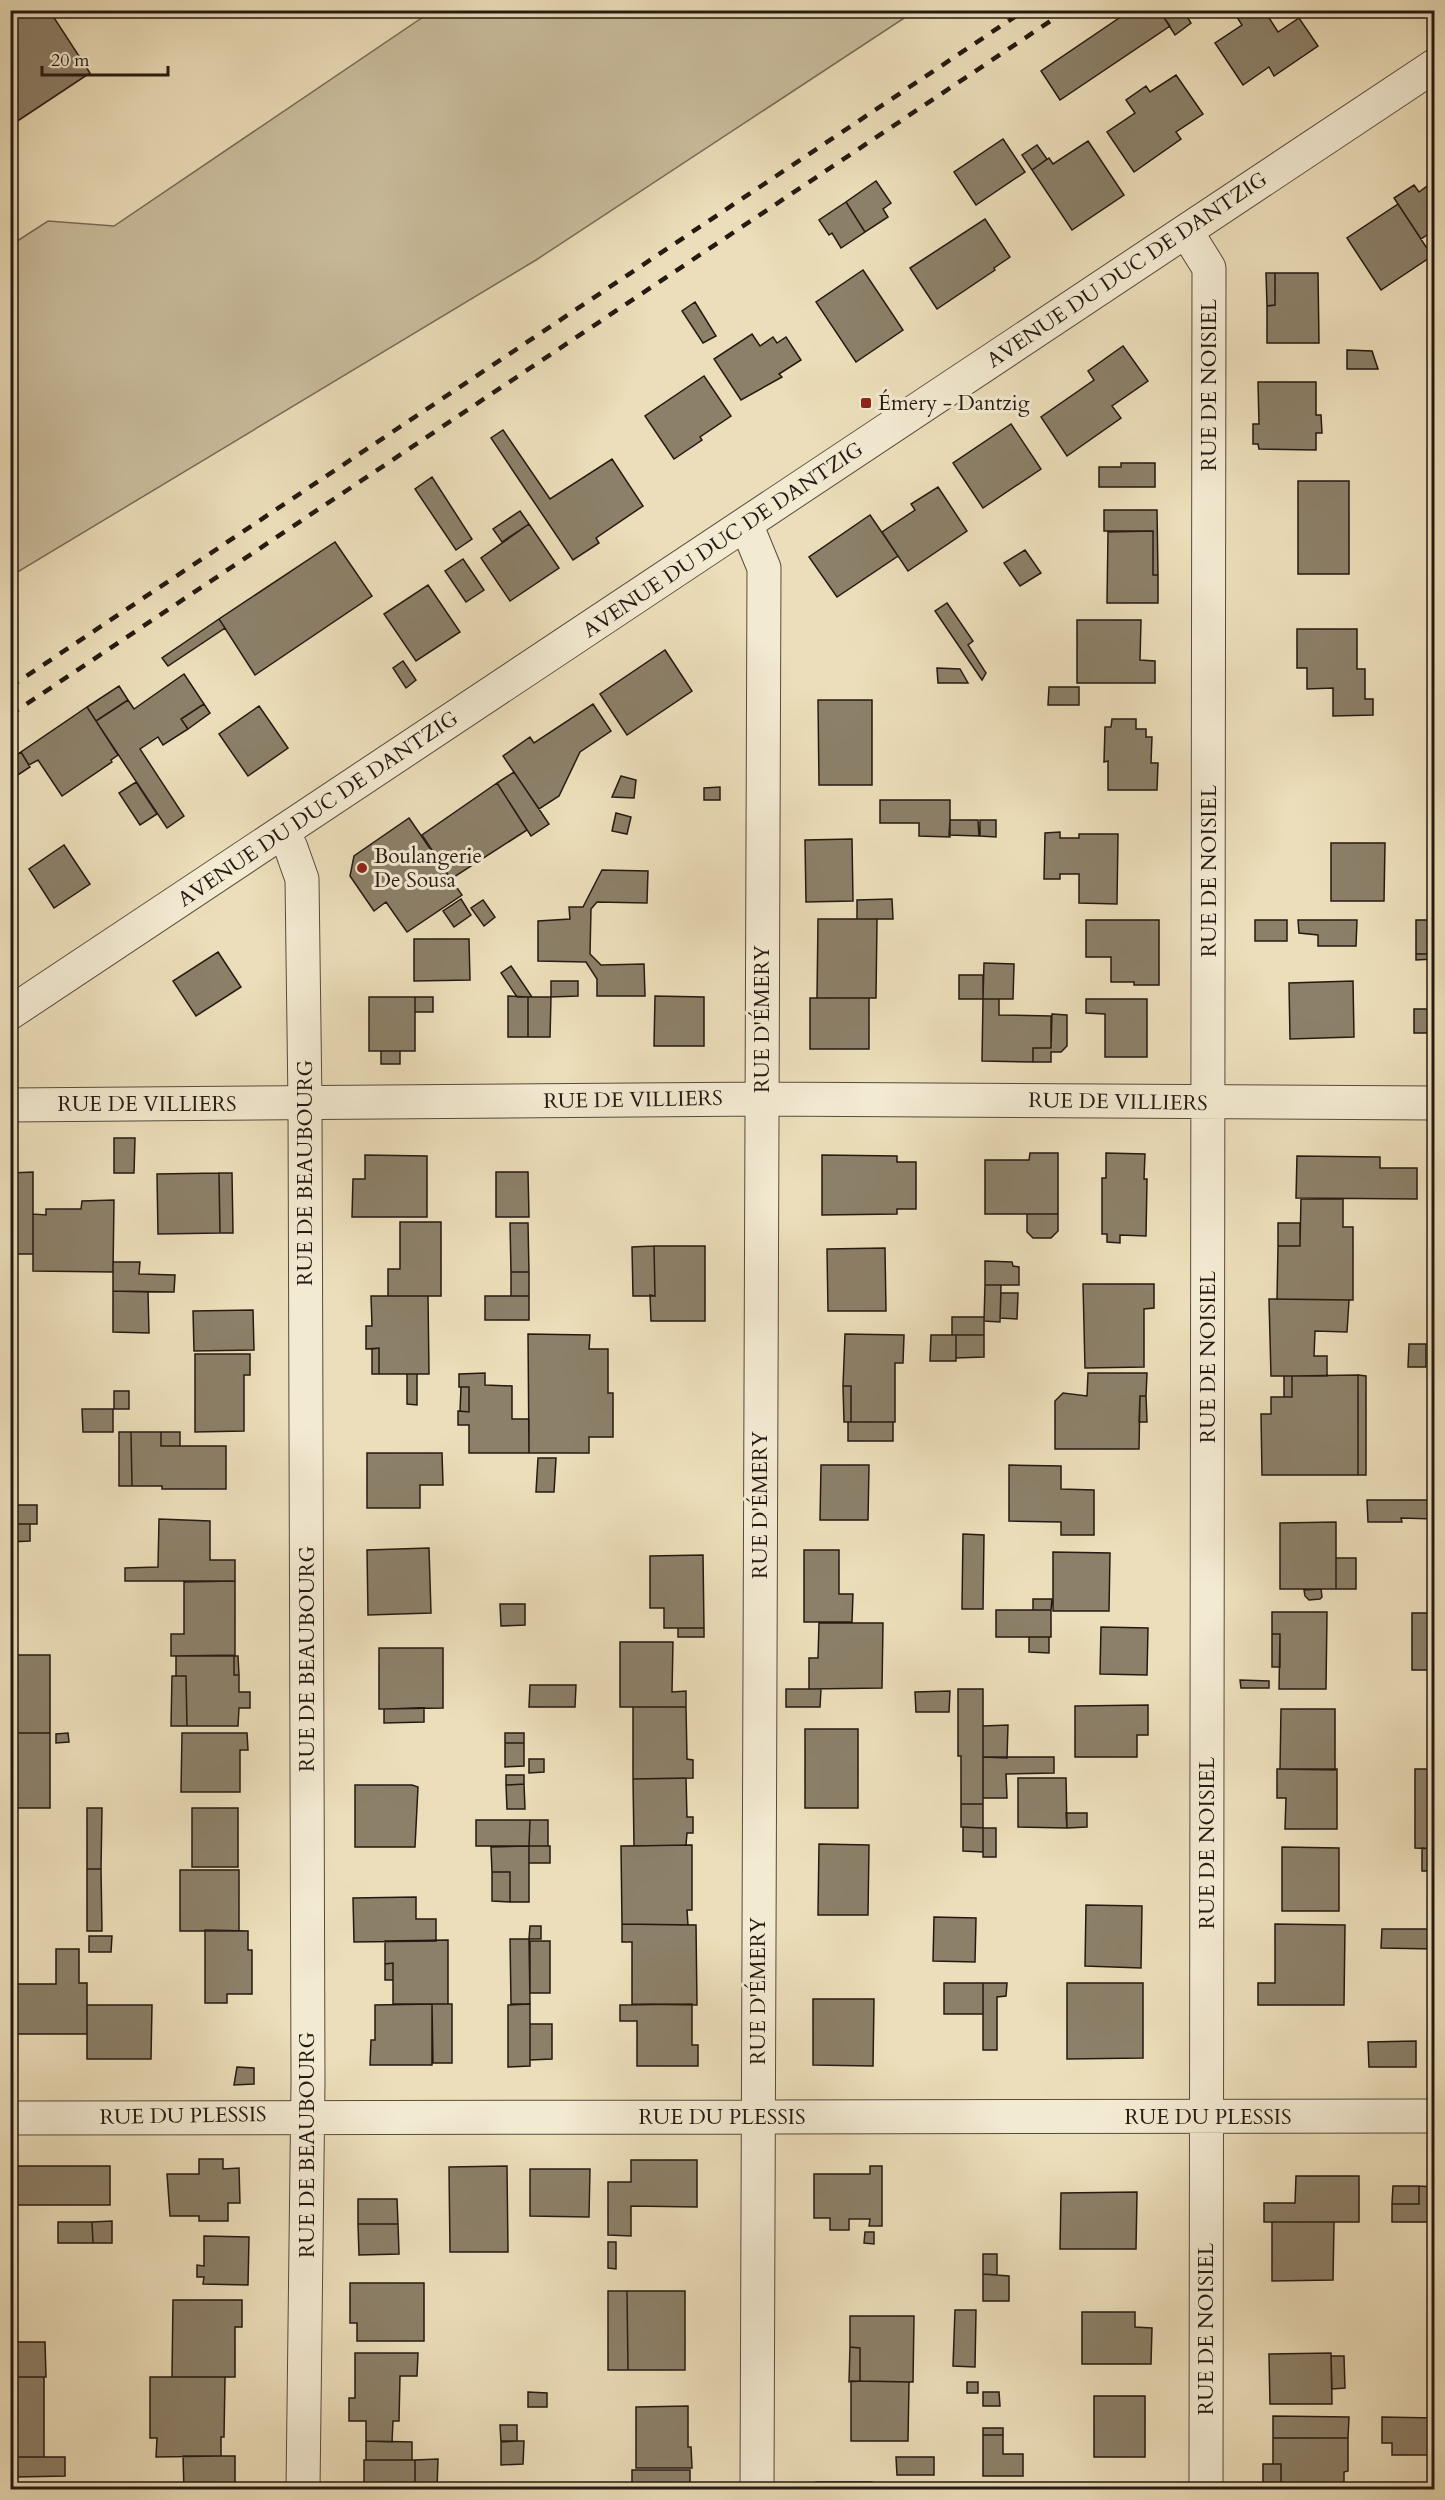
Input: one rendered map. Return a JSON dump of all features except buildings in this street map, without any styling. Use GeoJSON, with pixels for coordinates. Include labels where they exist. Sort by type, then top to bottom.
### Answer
{"type":"FeatureCollection","features":[{"type":"Feature","properties":{"kind":"street","name":"AVENUE DU DUC DE DANTZIG"},"geometry":{"type":"LineString","coordinates":[[10,1013],[1434,66]]}},
{"type":"Feature","properties":{"kind":"street","name":"RUE DE NOISIEL"},"geometry":{"type":"LineString","coordinates":[[1186,231],[1209,268],[1206,2490]]}},
{"type":"Feature","properties":{"kind":"street","name":"RUE D'ÉMERY"},"geometry":{"type":"LineString","coordinates":[[746,524],[764,568],[757,2490]]}},
{"type":"Feature","properties":{"kind":"street","name":"RUE DE BEAUBOURG"},"geometry":{"type":"LineString","coordinates":[[283,832],[302,879],[305,1104],[307,2115],[303,2490]]}},
{"type":"Feature","properties":{"kind":"street","name":"RUE DE VILLIERS"},"geometry":{"type":"LineString","coordinates":[[10,1105],[762,1099],[1434,1103]]}},
{"type":"Feature","properties":{"kind":"street","name":"RUE DU PLESSIS"},"geometry":{"type":"LineString","coordinates":[[10,2118],[307,2115],[1434,2116]]}},
{"type":"Feature","properties":{"kind":"shaded area"},"geometry":{"type":"Polygon","coordinates":[[[432,11],[915,11],[536,260],[11,576],[11,245],[48,221],[114,226],[432,11]]]}},
{"type":"Feature","properties":{"kind":"railway"},"geometry":{"type":"LineString","coordinates":[[10,687],[1025,10]]}},
{"type":"Feature","properties":{"kind":"railway"},"geometry":{"type":"LineString","coordinates":[[10,715],[1067,10]]}},
{"type":"Feature","properties":{"kind":"place","name":"Émery - Dantzig"},"geometry":{"type":"Point","coordinates":[866,403]}},
{"type":"Feature","properties":{"kind":"place","name":"Boulangerie De Sousa"},"geometry":{"type":"Point","coordinates":[362,868]}}]}
